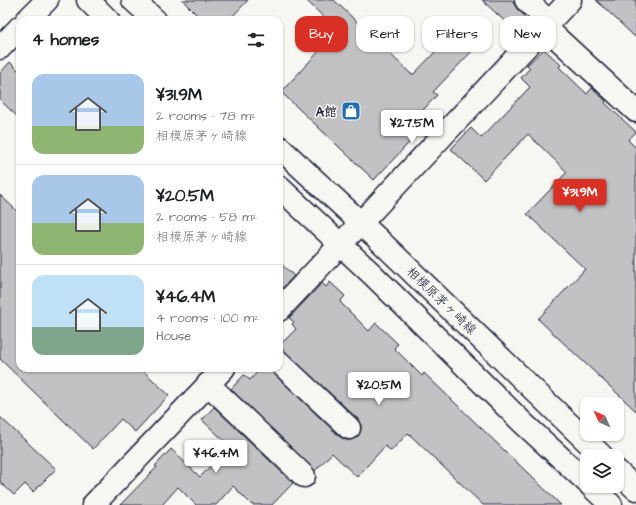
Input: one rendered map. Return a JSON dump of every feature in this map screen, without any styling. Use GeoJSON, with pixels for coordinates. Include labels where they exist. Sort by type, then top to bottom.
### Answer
{"type":"FeatureCollection","features":[{"type":"Feature","properties":{"kind":"main road"},"geometry":{"type":"LineString","coordinates":[[31,16],[47,0]]}},
{"type":"Feature","properties":{"kind":"main road"},"geometry":{"type":"LineString","coordinates":[[88,0],[104,16]]}},
{"type":"Feature","properties":{"kind":"main road"},"geometry":{"type":"LineString","coordinates":[[133,0],[151,16]]}},
{"type":"Feature","properties":{"kind":"main road"},"geometry":{"type":"LineString","coordinates":[[526,0],[539,16]]}},
{"type":"Feature","properties":{"kind":"main road"},"geometry":{"type":"LineString","coordinates":[[555,16],[570,0]]}},
{"type":"Feature","properties":{"kind":"main road"},"geometry":{"type":"LineString","coordinates":[[0,48],[16,31]]}},
{"type":"Feature","properties":{"kind":"main road"},"geometry":{"type":"LineString","coordinates":[[556,34],[636,111]]}},
{"type":"Feature","properties":{"kind":"main road"},"geometry":{"type":"LineString","coordinates":[[283,306],[522,52]]}},
{"type":"Feature","properties":{"kind":"main road","name":"相模原茅ヶ崎線"},"geometry":{"type":"LineString","coordinates":[[283,151],[361,223],[595,449]]}},
{"type":"Feature","properties":{"kind":"main road"},"geometry":{"type":"LineString","coordinates":[[283,191],[341,245],[523,423],[580,476]]}},
{"type":"Feature","properties":{"kind":"main road"},"geometry":{"type":"LineString","coordinates":[[283,366],[349,428]]}},
{"type":"Feature","properties":{"kind":"main road"},"geometry":{"type":"LineString","coordinates":[[93,505],[220,372]]}},
{"type":"Feature","properties":{"kind":"main road"},"geometry":{"type":"LineString","coordinates":[[208,384],[304,476]]}},
{"type":"Feature","properties":{"kind":"main road"},"geometry":{"type":"LineString","coordinates":[[624,478],[636,490]]}},
{"type":"Feature","properties":{"kind":"main road"},"geometry":{"type":"LineString","coordinates":[[598,493],[611,505]]}},
{"type":"Feature","properties":{"kind":"building"},"geometry":{"type":"Polygon","coordinates":[[[182,0],[248,0],[233,16],[198,16],[182,0]]]}},
{"type":"Feature","properties":{"kind":"building","name":"A館"},"geometry":{"type":"Polygon","coordinates":[[[306,0],[334,0],[356,21],[356,52],[388,52],[411,74],[414,74],[435,52],[471,52],[433,92],[437,95],[411,123],[420,131],[374,180],[283,94],[283,90],[318,52],[348,52],[348,16],[323,16],[306,0]]]}},
{"type":"Feature","properties":{"kind":"building"},"geometry":{"type":"Polygon","coordinates":[[[482,0],[512,0],[517,9],[525,16],[500,16],[482,0]]]}},
{"type":"Feature","properties":{"kind":"building"},"geometry":{"type":"Polygon","coordinates":[[[596,0],[636,0],[636,38],[596,0]]]}},
{"type":"Feature","properties":{"kind":"building"},"geometry":{"type":"Polygon","coordinates":[[[541,52],[547,52],[561,65],[559,67],[587,94],[592,88],[606,101],[605,103],[636,132],[628,140],[636,148],[636,411],[624,400],[624,397],[621,397],[538,319],[585,269],[527,214],[567,172],[528,134],[484,180],[451,149],[471,128],[481,138],[530,87],[521,78],[530,68],[527,65],[541,52]]]}},
{"type":"Feature","properties":{"kind":"building"},"geometry":{"type":"Polygon","coordinates":[[[10,62],[16,68],[16,115],[0,100],[0,73],[10,62]]]}},
{"type":"Feature","properties":{"kind":"building"},"geometry":{"type":"Polygon","coordinates":[[[0,195],[16,210],[16,372],[144,372],[169,395],[135,432],[121,419],[93,449],[0,359],[0,195]]]}},
{"type":"Feature","properties":{"kind":"building"},"geometry":{"type":"Polygon","coordinates":[[[283,266],[294,276],[283,288],[283,266]]]}},
{"type":"Feature","properties":{"kind":"building"},"geometry":{"type":"Polygon","coordinates":[[[330,282],[345,296],[340,302],[369,331],[376,323],[398,344],[394,348],[422,376],[424,373],[561,505],[483,505],[408,433],[391,451],[385,446],[357,477],[332,453],[315,471],[231,389],[244,375],[250,380],[257,372],[272,372],[340,437],[346,440],[352,440],[358,436],[361,430],[361,425],[358,419],[283,350],[283,342],[296,329],[292,324],[294,322],[289,318],[322,283],[326,287],[330,282]]]}},
{"type":"Feature","properties":{"kind":"building"},"geometry":{"type":"Polygon","coordinates":[[[214,407],[293,483],[272,505],[252,505],[233,486],[216,505],[196,505],[178,487],[162,505],[120,505],[157,467],[155,466],[171,449],[200,477],[230,446],[202,420],[214,407]]]}},
{"type":"Feature","properties":{"kind":"building"},"geometry":{"type":"Polygon","coordinates":[[[0,417],[56,469],[33,492],[25,484],[14,495],[0,482],[0,417]]]}},
{"type":"Feature","properties":{"kind":"place","name":"A館"},"geometry":{"type":"Point","coordinates":[351,111]}}]}
